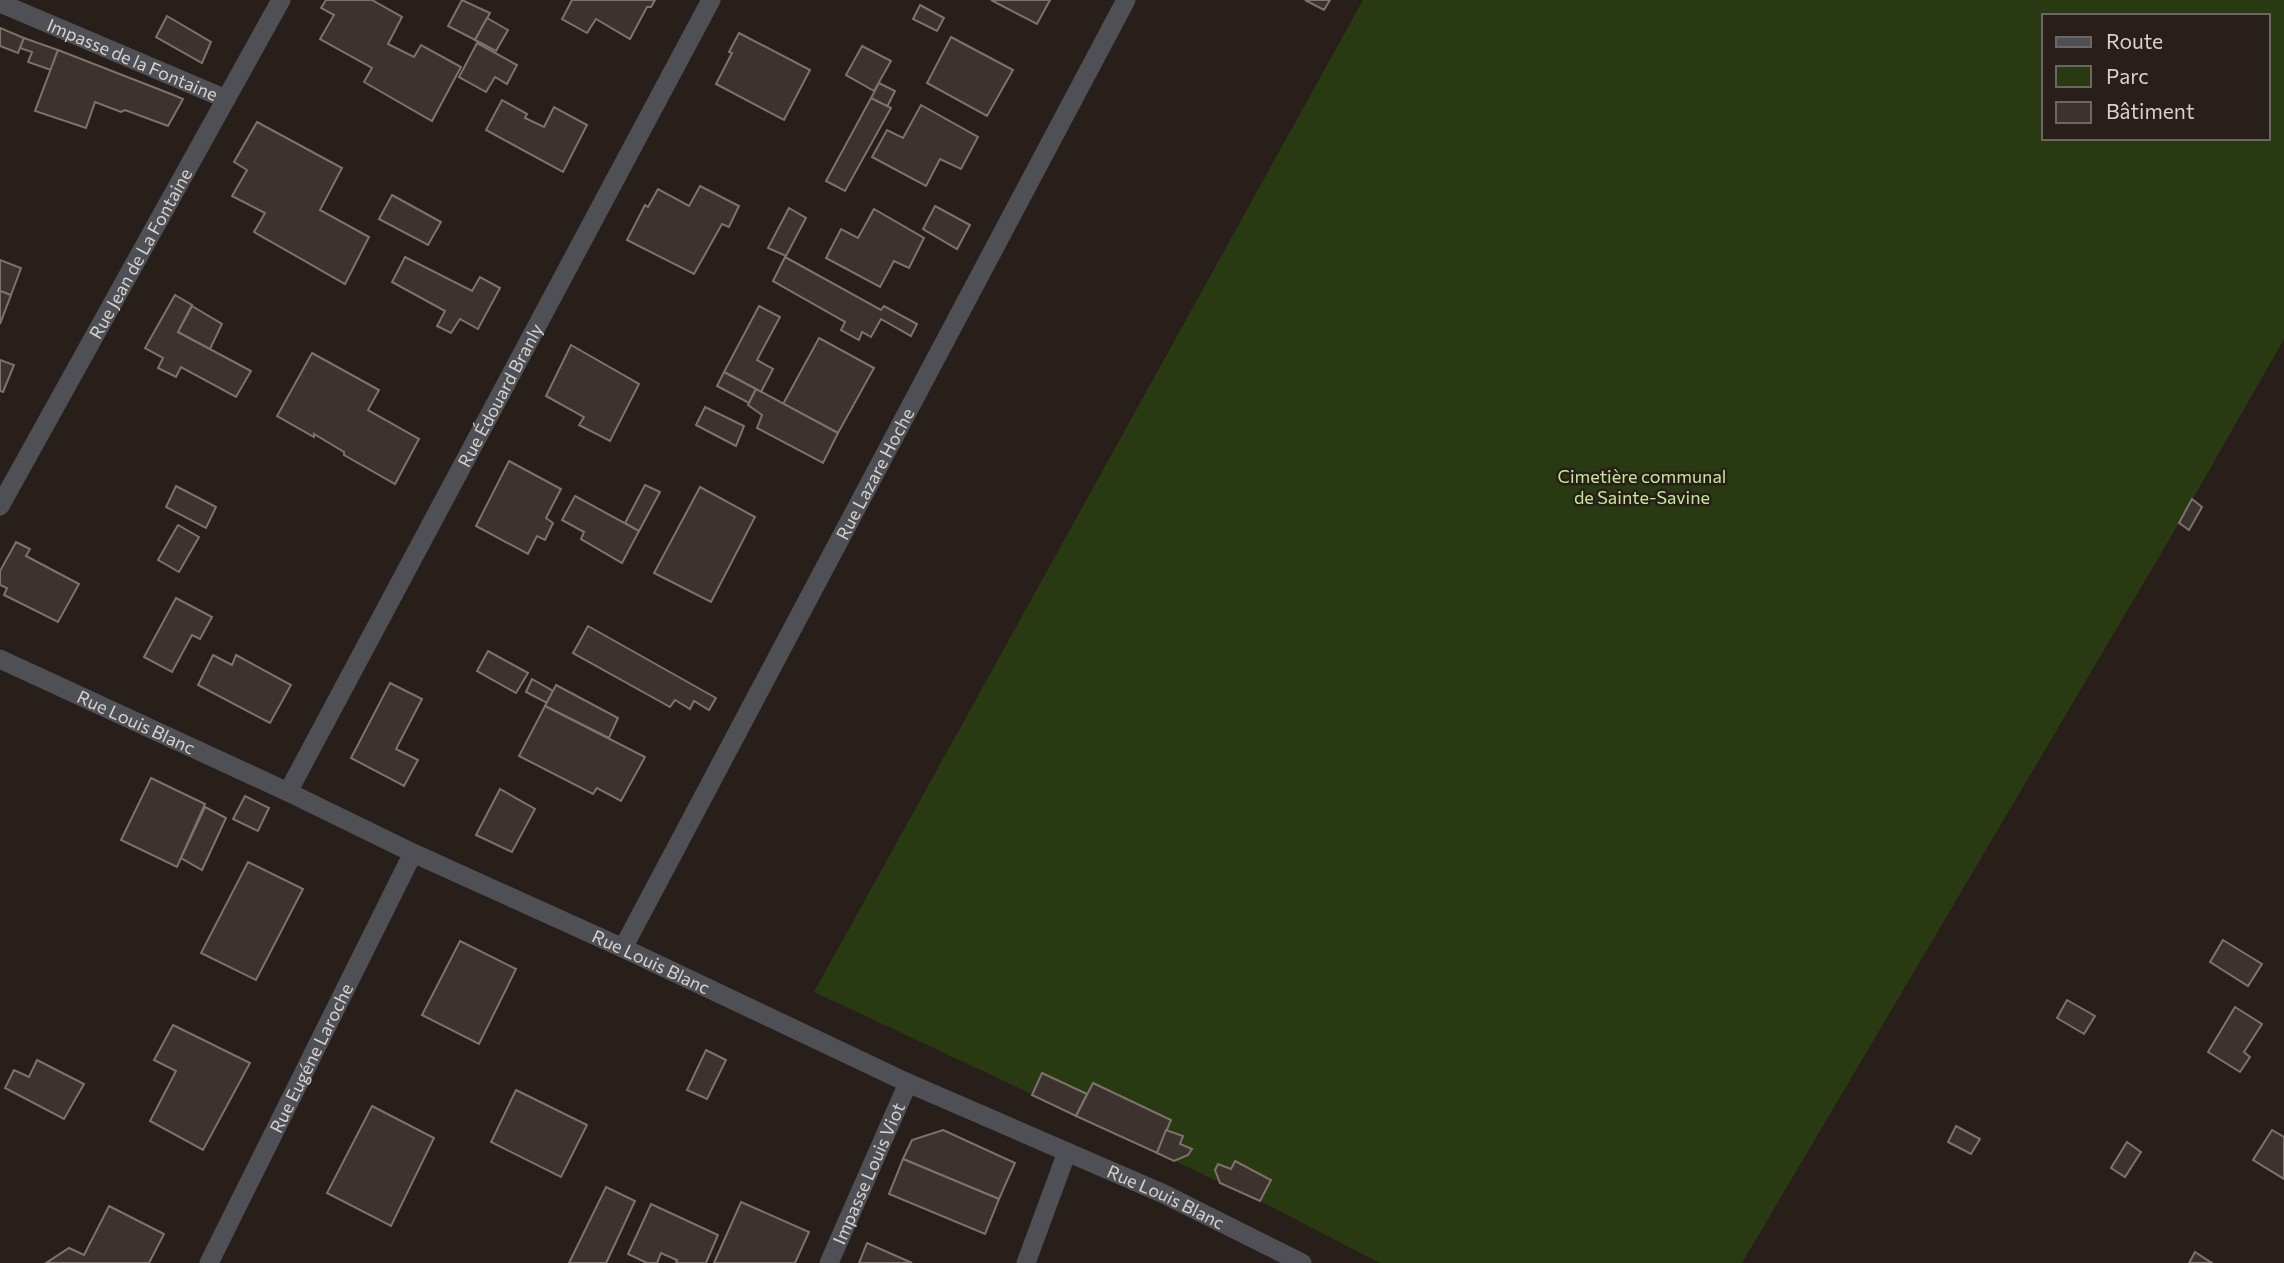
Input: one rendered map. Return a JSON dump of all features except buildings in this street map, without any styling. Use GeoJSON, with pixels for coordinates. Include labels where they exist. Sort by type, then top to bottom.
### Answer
{"type":"FeatureCollection","features":[{"type":"Feature","properties":{"kind":"street","name":"Rue Jean de La Fontaine"},"geometry":{"type":"LineString","coordinates":[[0,506],[281,0]]}},
{"type":"Feature","properties":{"kind":"street","name":"Rue Édouard Branly"},"geometry":{"type":"LineString","coordinates":[[288,792],[711,0]]}},
{"type":"Feature","properties":{"kind":"street","name":"Rue Lazare Hoche"},"geometry":{"type":"LineString","coordinates":[[623,948],[1126,0]]}},
{"type":"Feature","properties":{"kind":"street","name":"Impasse de la Fontaine"},"geometry":{"type":"LineString","coordinates":[[0,3],[226,99]]}},
{"type":"Feature","properties":{"kind":"street","name":"Rue Louis Blanc"},"geometry":{"type":"LineString","coordinates":[[0,659],[908,1083],[1173,1199],[1302,1263]]}},
{"type":"Feature","properties":{"kind":"street","name":"Rue Eugéne Laroche"},"geometry":{"type":"LineString","coordinates":[[209,1263],[413,853]]}},
{"type":"Feature","properties":{"kind":"street","name":"Impasse Louis Viot"},"geometry":{"type":"LineString","coordinates":[[829,1263],[908,1083]]}},
{"type":"Feature","properties":{"kind":"street"},"geometry":{"type":"LineString","coordinates":[[1026,1263],[1067,1152]]}},
{"type":"Feature","properties":{"kind":"green space","name":"Cimetière communal de Sainte-Savine"},"geometry":{"type":"Polygon","coordinates":[[[1363,0],[2284,0],[2284,339],[2179,523],[1742,1263],[1380,1263],[1260,1201],[814,992],[1363,0]]]}}]}
